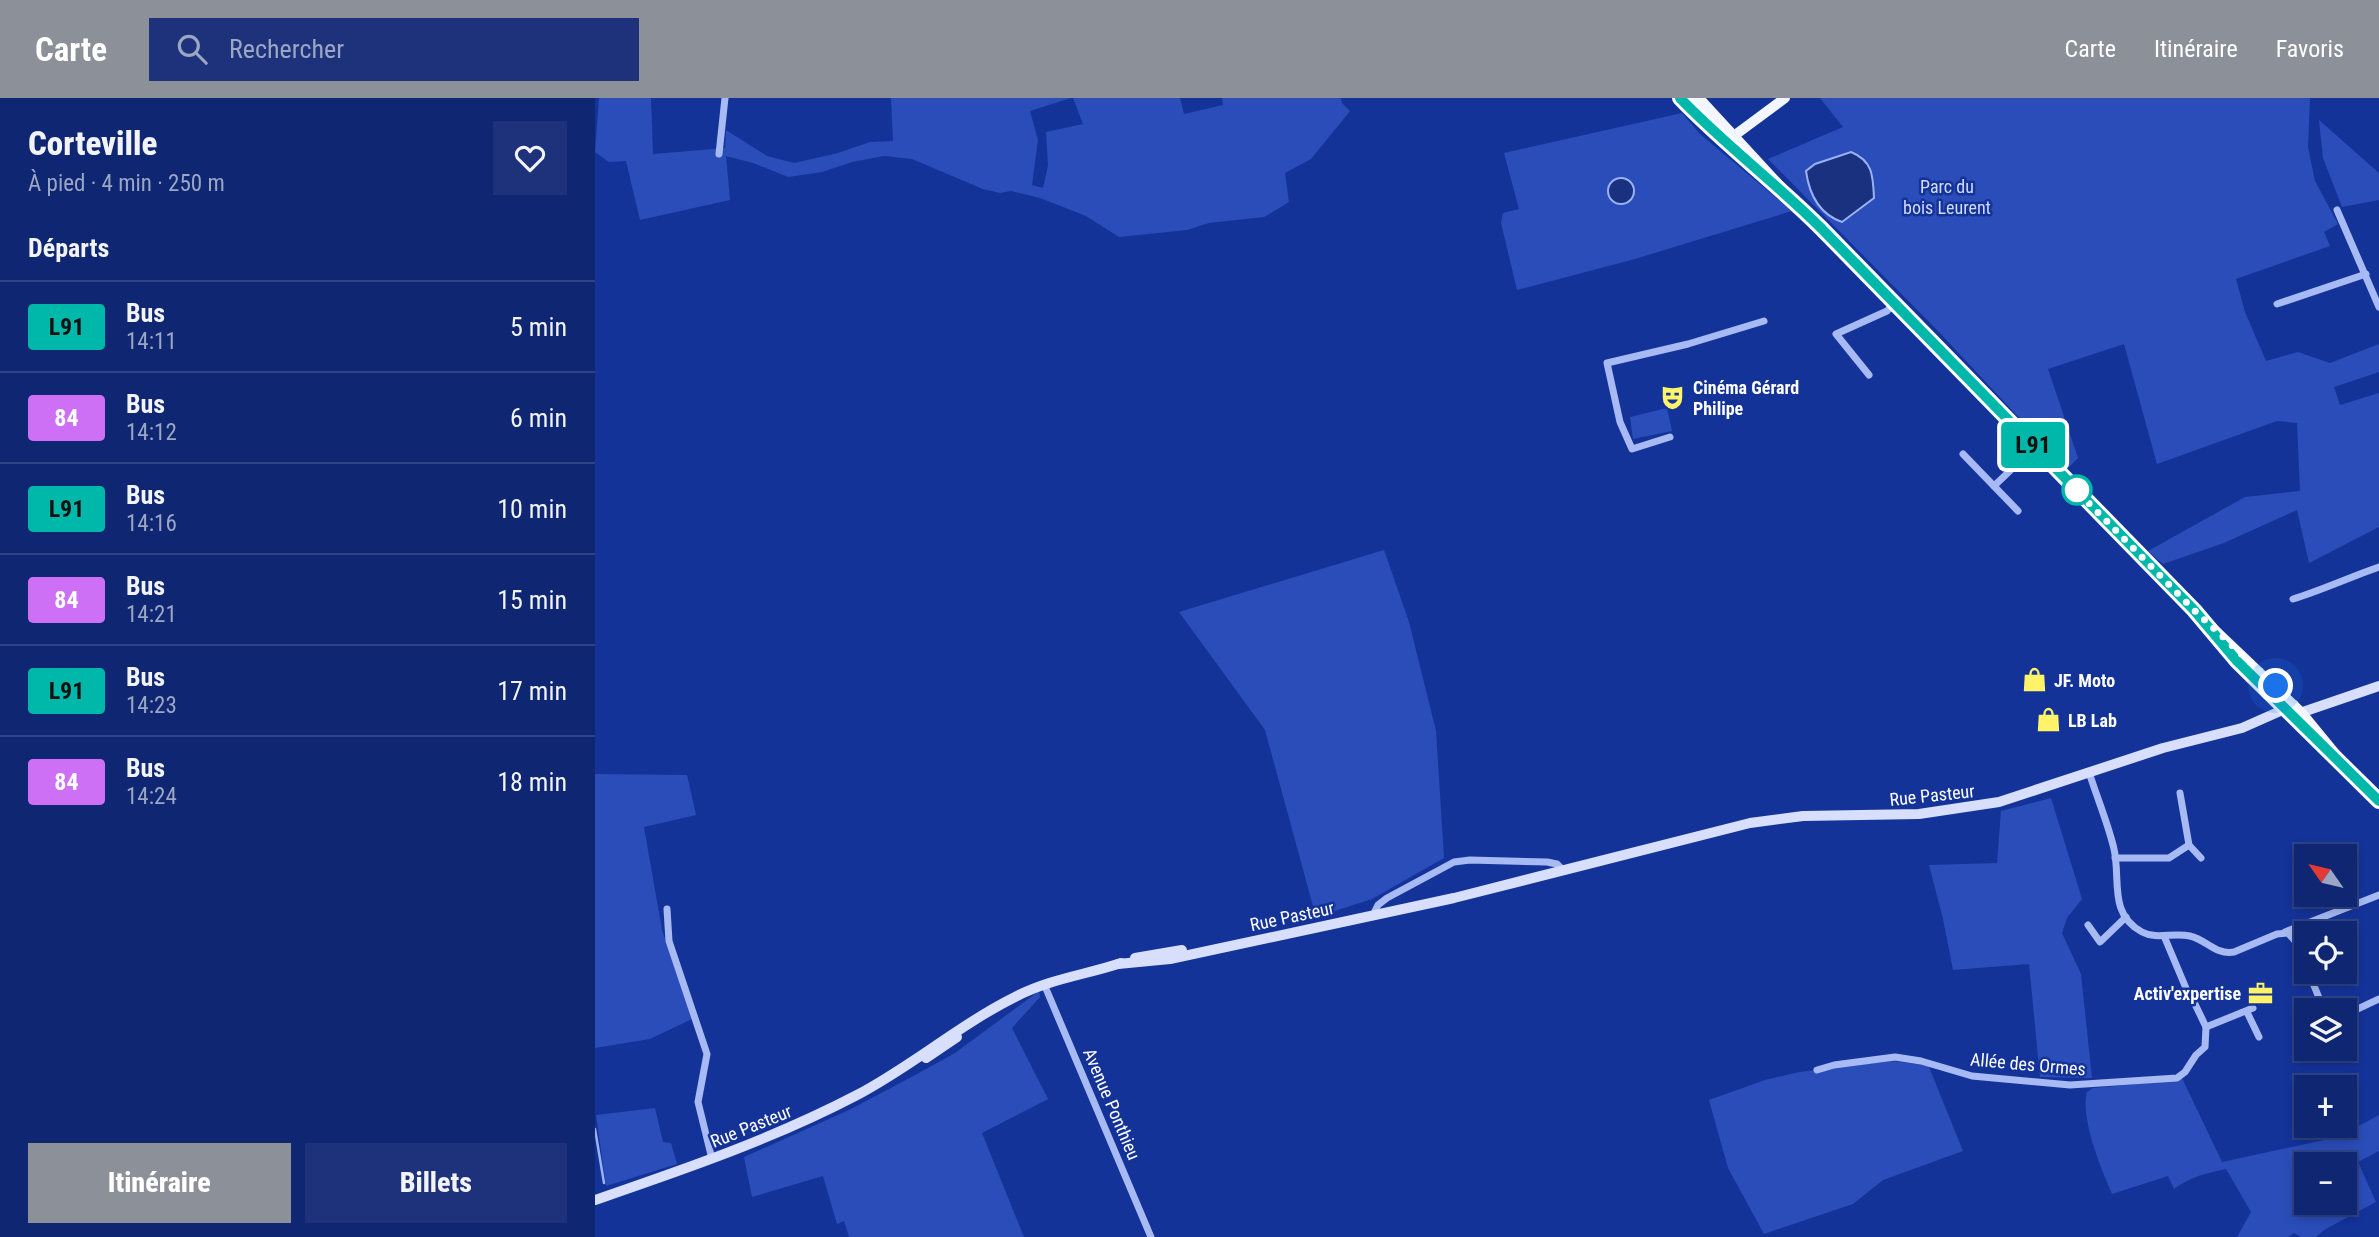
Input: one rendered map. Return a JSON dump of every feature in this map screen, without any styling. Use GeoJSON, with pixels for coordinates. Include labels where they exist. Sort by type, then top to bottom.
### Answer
{"type":"FeatureCollection","features":[{"type":"Feature","properties":{"kind":"main road"},"geometry":{"type":"LineString","coordinates":[[1688,98],[1782,188],[2194,610],[2232,655],[2294,710],[2379,801]]}},
{"type":"Feature","properties":{"kind":"main road"},"geometry":{"type":"LineString","coordinates":[[1699,98],[1731,138]]}},
{"type":"Feature","properties":{"kind":"main road"},"geometry":{"type":"LineString","coordinates":[[1731,138],[1785,98]]}},
{"type":"Feature","properties":{"kind":"main road","name":"Rue Pasteur"},"geometry":{"type":"LineString","coordinates":[[595,1199],[712,1159],[812,1117],[946,1046],[978,1018],[1044,984],[1138,957],[1217,947],[1454,898],[1717,831],[1779,818],[1890,816],[1983,805],[2020,796],[2163,748],[2242,728],[2379,686]]}},
{"type":"Feature","properties":{"kind":"street"},"geometry":{"type":"LineString","coordinates":[[719,155],[725,98]]}},
{"type":"Feature","properties":{"kind":"street"},"geometry":{"type":"LineString","coordinates":[[2337,210],[2379,307]]}},
{"type":"Feature","properties":{"kind":"street"},"geometry":{"type":"LineString","coordinates":[[2277,304],[2366,274]]}},
{"type":"Feature","properties":{"kind":"street"},"geometry":{"type":"LineString","coordinates":[[1869,375],[1836,334],[1887,311],[1895,303]]}},
{"type":"Feature","properties":{"kind":"street"},"geometry":{"type":"LineString","coordinates":[[1670,437],[1632,449],[1620,422],[1607,363],[1688,344],[1764,321]]}},
{"type":"Feature","properties":{"kind":"street"},"geometry":{"type":"LineString","coordinates":[[1994,486],[2035,447]]}},
{"type":"Feature","properties":{"kind":"street"},"geometry":{"type":"LineString","coordinates":[[1963,454],[2018,511]]}},
{"type":"Feature","properties":{"kind":"street"},"geometry":{"type":"LineString","coordinates":[[2293,599],[2379,567]]}},
{"type":"Feature","properties":{"kind":"street"},"geometry":{"type":"LineString","coordinates":[[2089,772],[2115,858],[2116,894],[2126,917],[2143,933],[2190,936],[2226,953],[2379,895]]}},
{"type":"Feature","properties":{"kind":"street"},"geometry":{"type":"LineString","coordinates":[[2180,793],[2189,845],[2201,858]]}},
{"type":"Feature","properties":{"kind":"street"},"geometry":{"type":"LineString","coordinates":[[2115,858],[2169,858],[2189,845]]}},
{"type":"Feature","properties":{"kind":"street"},"geometry":{"type":"LineString","coordinates":[[1373,915],[1378,905],[1387,898],[1454,862],[1547,862],[1557,864],[1564,871]]}},
{"type":"Feature","properties":{"kind":"street"},"geometry":{"type":"LineString","coordinates":[[667,909],[669,941],[707,1054],[698,1107],[712,1159]]}},
{"type":"Feature","properties":{"kind":"street"},"geometry":{"type":"LineString","coordinates":[[2088,926],[2102,946],[2126,917]]}},
{"type":"Feature","properties":{"kind":"street"},"geometry":{"type":"LineString","coordinates":[[2284,933],[2294,938]]}},
{"type":"Feature","properties":{"kind":"street"},"geometry":{"type":"LineString","coordinates":[[2164,936],[2191,1000],[2206,1027],[2250,1010],[2259,1037]]}},
{"type":"Feature","properties":{"kind":"street","name":"Avenue Ponthieu"},"geometry":{"type":"LineString","coordinates":[[1044,984],[1151,1237]]}},
{"type":"Feature","properties":{"kind":"street"},"geometry":{"type":"LineString","coordinates":[[2357,1009],[2379,999]]}},
{"type":"Feature","properties":{"kind":"street","name":"Allée des Ormes"},"geometry":{"type":"LineString","coordinates":[[1817,1070],[1834,1065],[1895,1057],[1921,1061],[1972,1076],[2070,1086],[2172,1079],[2185,1072],[2196,1055],[2204,1049],[2206,1027]]}},
{"type":"Feature","properties":{"kind":"green space"},"geometry":{"type":"Polygon","coordinates":[[[599,98],[651,98],[653,154],[725,148],[726,130],[767,156],[794,163],[870,142],[893,141],[891,98],[1071,98],[1030,111],[1038,140],[1032,185],[1043,188],[1048,166],[1046,132],[1083,124],[1073,98],[1180,98],[1184,114],[1223,105],[1222,98],[1341,98],[1350,111],[1311,159],[1285,173],[1289,202],[1264,217],[1209,223],[1187,230],[1119,237],[1086,216],[1040,198],[1011,191],[1000,193],[983,189],[912,159],[884,156],[852,162],[822,172],[788,177],[726,156],[730,200],[640,220],[626,161],[609,162],[595,152],[599,98]]]}},
{"type":"Feature","properties":{"kind":"green space","name":"Parc du bois Leurent"},"geometry":{"type":"Polygon","coordinates":[[[1820,98],[2310,98],[2308,147],[2315,181],[2338,224],[2324,232],[2330,246],[2236,279],[2245,312],[2266,361],[2298,352],[2330,363],[2379,344],[2379,372],[2334,387],[2340,405],[2379,393],[2379,527],[2309,563],[2297,510],[2224,543],[2163,564],[2148,551],[2245,497],[2300,491],[2297,423],[2277,421],[2157,464],[2124,344],[2048,369],[2078,458],[2067,469],[1939,332],[1768,159],[1843,127],[1820,98]]]}},
{"type":"Feature","properties":{"kind":"green space"},"geometry":{"type":"Polygon","coordinates":[[[1682,113],[1700,134],[1792,211],[1635,259],[1517,290],[1501,223],[1503,213],[1519,209],[1504,153],[1682,113]]]}},
{"type":"Feature","properties":{"kind":"green space"},"geometry":{"type":"Polygon","coordinates":[[[2319,120],[2379,173],[2379,200],[2342,207],[2323,158],[2319,120]]]}},
{"type":"Feature","properties":{"kind":"green space"},"geometry":{"type":"Polygon","coordinates":[[[1667,408],[1672,431],[1633,439],[1630,417],[1667,408]]]}},
{"type":"Feature","properties":{"kind":"green space"},"geometry":{"type":"Polygon","coordinates":[[[1384,550],[1409,622],[1436,731],[1444,858],[1372,899],[1316,917],[1265,730],[1179,612],[1384,550]]]}},
{"type":"Feature","properties":{"kind":"green space"},"geometry":{"type":"Polygon","coordinates":[[[595,774],[687,775],[696,815],[644,827],[662,930],[692,1019],[650,1039],[595,1048],[595,774]]]}},
{"type":"Feature","properties":{"kind":"green space"},"geometry":{"type":"Polygon","coordinates":[[[2051,798],[2082,899],[2067,918],[2062,933],[2081,974],[2092,1078],[2040,1077],[2029,964],[1953,970],[1929,865],[1997,863],[2001,811],[2051,798]]]}},
{"type":"Feature","properties":{"kind":"green space"},"geometry":{"type":"Polygon","coordinates":[[[1039,991],[1040,997],[1012,1028],[1048,1099],[982,1133],[1024,1237],[849,1237],[844,1221],[837,1224],[823,1176],[752,1197],[744,1157],[849,1110],[955,1053],[1039,991]]]}},
{"type":"Feature","properties":{"kind":"green space"},"geometry":{"type":"Polygon","coordinates":[[[1891,1061],[1929,1067],[1963,1151],[1883,1180],[1853,1204],[1764,1234],[1728,1168],[1709,1100],[1765,1080],[1799,1072],[1891,1061]]]}},
{"type":"Feature","properties":{"kind":"green space"},"geometry":{"type":"Polygon","coordinates":[[[2182,1078],[2222,1162],[2333,1138],[2357,1138],[2357,1127],[2379,1115],[2379,1151],[2358,1162],[2376,1202],[2357,1212],[2357,1152],[2294,1152],[2294,1215],[2352,1215],[2316,1237],[2301,1237],[2294,1233],[2288,1237],[2237,1237],[2251,1212],[2226,1169],[2186,1181],[2174,1189],[2168,1176],[2112,1194],[2097,1157],[2086,1116],[2087,1092],[2093,1088],[2182,1078]]]}},
{"type":"Feature","properties":{"kind":"green space"},"geometry":{"type":"Polygon","coordinates":[[[655,1108],[663,1142],[671,1143],[677,1164],[606,1186],[596,1115],[655,1108]]]}},
{"type":"Feature","properties":{"kind":"shaded area"},"geometry":{"type":"Polygon","coordinates":[[[1851,152],[1868,165],[1874,198],[1842,222],[1821,208],[1810,187],[1806,171],[1815,164],[1851,152]]]}},
{"type":"Feature","properties":{"kind":"shaded area"},"geometry":{"type":"Polygon","coordinates":[[[1621,178],[1630,182],[1634,191],[1630,200],[1621,204],[1612,200],[1608,191],[1612,182],[1621,178]]]}},
{"type":"Feature","properties":{"kind":"waterway"},"geometry":{"type":"LineString","coordinates":[[595,1129],[604,1183]]}},
{"type":"Feature","properties":{"kind":"bus line","name":"L91"},"geometry":{"type":"LineString","coordinates":[[1680,98],[1722,140],[1782,188],[2194,610],[2237,661],[2379,801]]}},
{"type":"Feature","properties":{"kind":"place","name":"Cinéma Gérard Philipe"},"geometry":{"type":"Point","coordinates":[1673,397]}},
{"type":"Feature","properties":{"kind":"place","name":"JF. Moto"},"geometry":{"type":"Point","coordinates":[2034,680]}},
{"type":"Feature","properties":{"kind":"place","name":"LB Lab"},"geometry":{"type":"Point","coordinates":[2048,720]}},
{"type":"Feature","properties":{"kind":"place","name":"Activ'expertise"},"geometry":{"type":"Point","coordinates":[2261,993]}},
{"type":"Feature","properties":{"kind":"route"},"geometry":{"type":"LineString","coordinates":[[2077,490],[2074,488],[2194,610],[2276,686]]}}]}
